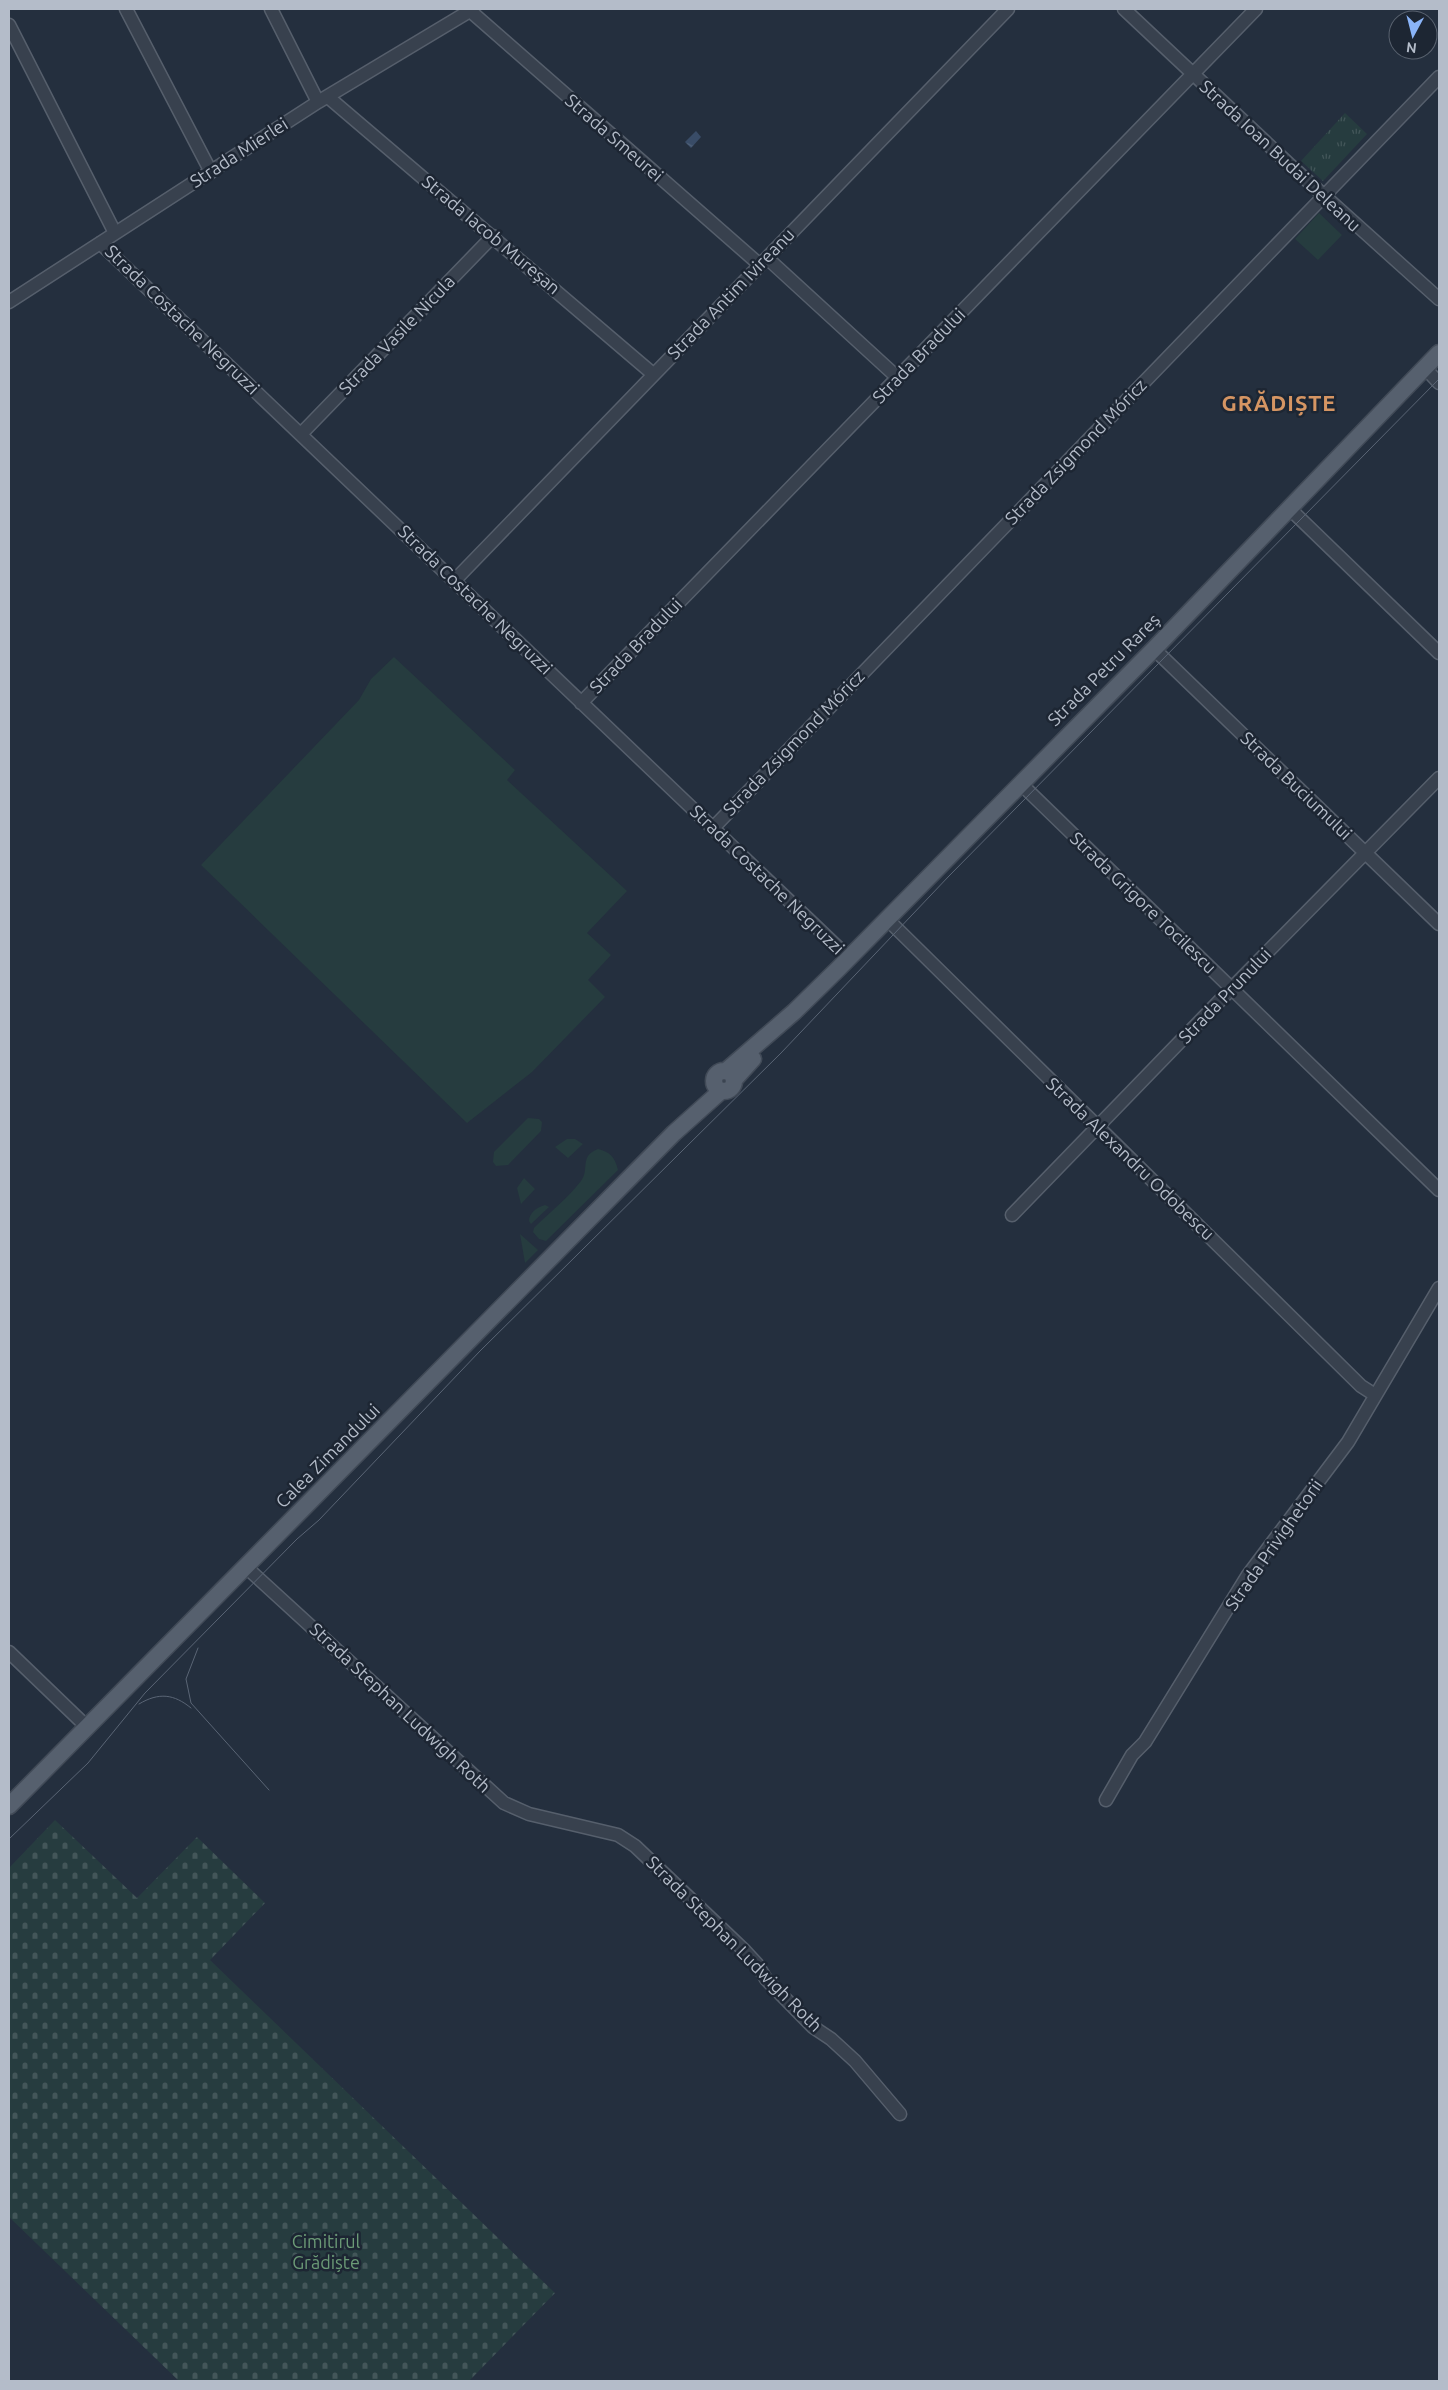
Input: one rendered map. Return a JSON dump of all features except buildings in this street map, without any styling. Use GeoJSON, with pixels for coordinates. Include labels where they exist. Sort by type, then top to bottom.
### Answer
{"type":"FeatureCollection","features":[{"type":"Feature","properties":{"kind":"main road","name":"Strada Petru Rareș"},"geometry":{"type":"LineString","coordinates":[[794,1012],[1154,649],[1439,353]]}},
{"type":"Feature","properties":{"kind":"main road","name":"Calea Zimandului"},"geometry":{"type":"LineString","coordinates":[[9,1806],[717,1088],[730,1089],[730,1076],[794,1012]]}},
{"type":"Feature","properties":{"kind":"street"},"geometry":{"type":"LineString","coordinates":[[126,9],[210,172]]}},
{"type":"Feature","properties":{"kind":"street","name":"Strada Iacob Mureșan"},"geometry":{"type":"LineString","coordinates":[[271,9],[323,100],[493,236],[653,374]]}},
{"type":"Feature","properties":{"kind":"street","name":"Strada Antim Ivireanu"},"geometry":{"type":"LineString","coordinates":[[455,580],[1008,9]]}},
{"type":"Feature","properties":{"kind":"street","name":"Strada Ioan Budai Deleanu"},"geometry":{"type":"LineString","coordinates":[[1124,9],[1193,75],[1439,300]]}},
{"type":"Feature","properties":{"kind":"street","name":"Strada Bradului"},"geometry":{"type":"LineString","coordinates":[[581,703],[1256,9]]}},
{"type":"Feature","properties":{"kind":"street","name":"Strada Mierlei"},"geometry":{"type":"LineString","coordinates":[[9,302],[323,100],[470,10]]}},
{"type":"Feature","properties":{"kind":"street","name":"Strada Smeurei"},"geometry":{"type":"LineString","coordinates":[[470,10],[898,378]]}},
{"type":"Feature","properties":{"kind":"street","name":"Strada Costache Negruzzi"},"geometry":{"type":"LineString","coordinates":[[9,25],[114,233]]}},
{"type":"Feature","properties":{"kind":"street","name":"Strada Zsigmond Móricz"},"geometry":{"type":"LineString","coordinates":[[713,828],[1439,77]]}},
{"type":"Feature","properties":{"kind":"street","name":"Strada Vasile Nicula"},"geometry":{"type":"LineString","coordinates":[[301,434],[493,236]]}},
{"type":"Feature","properties":{"kind":"street","name":"Strada Costache Negruzzi"},"geometry":{"type":"LineString","coordinates":[[100,243],[849,958]]}},
{"type":"Feature","properties":{"kind":"street"},"geometry":{"type":"LineString","coordinates":[[1425,368],[1439,383]]}},
{"type":"Feature","properties":{"kind":"street"},"geometry":{"type":"LineString","coordinates":[[1289,508],[1439,653]]}},
{"type":"Feature","properties":{"kind":"street","name":"Strada Buciumului"},"geometry":{"type":"LineString","coordinates":[[1154,649],[1439,924]]}},
{"type":"Feature","properties":{"kind":"street","name":"Strada Prunului"},"geometry":{"type":"LineString","coordinates":[[1012,1215],[1439,778]]}},
{"type":"Feature","properties":{"kind":"street","name":"Strada Grigore Tocilescu"},"geometry":{"type":"LineString","coordinates":[[1020,783],[1439,1190]]}},
{"type":"Feature","properties":{"kind":"street","name":"Strada Alexandru Odobescu"},"geometry":{"type":"LineString","coordinates":[[887,919],[1096,1128],[1361,1386],[1375,1395]]}},
{"type":"Feature","properties":{"kind":"street","name":"Strada Privighetorii"},"geometry":{"type":"LineString","coordinates":[[1106,1800],[1132,1755],[1146,1742],[1248,1575],[1348,1442],[1439,1288]]}},
{"type":"Feature","properties":{"kind":"street","name":"Strada Stephan Ludwigh Roth"},"geometry":{"type":"LineString","coordinates":[[246,1567],[504,1803],[529,1814],[618,1835],[635,1846],[757,1964],[766,1979],[812,2028],[832,2039],[855,2061],[900,2114]]}},
{"type":"Feature","properties":{"kind":"street"},"geometry":{"type":"LineString","coordinates":[[9,1652],[87,1727]]}},
{"type":"Feature","properties":{"kind":"green space"},"geometry":{"type":"Polygon","coordinates":[[[1345,113],[1367,134],[1323,181],[1301,161],[1345,113]]]}},
{"type":"Feature","properties":{"kind":"green space"},"geometry":{"type":"Polygon","coordinates":[[[1319,213],[1342,235],[1318,260],[1295,239],[1319,213]]]}},
{"type":"Feature","properties":{"kind":"green space"},"geometry":{"type":"Polygon","coordinates":[[[394,657],[515,770],[507,780],[627,891],[587,933],[611,955],[588,980],[605,997],[532,1072],[467,1123],[201,865],[359,700],[371,679],[394,657]]]}},
{"type":"Feature","properties":{"kind":"green space"},"geometry":{"type":"Polygon","coordinates":[[[528,1118],[539,1119],[542,1122],[541,1131],[508,1165],[496,1166],[493,1162],[494,1152],[528,1118]]]}},
{"type":"Feature","properties":{"kind":"green space"},"geometry":{"type":"Polygon","coordinates":[[[567,1139],[575,1139],[583,1144],[568,1158],[555,1147],[567,1139]]]}},
{"type":"Feature","properties":{"kind":"green space"},"geometry":{"type":"Polygon","coordinates":[[[598,1149],[611,1156],[618,1170],[546,1241],[539,1239],[533,1232],[534,1228],[581,1181],[589,1155],[598,1149]]]}},
{"type":"Feature","properties":{"kind":"green space"},"geometry":{"type":"Polygon","coordinates":[[[524,1178],[535,1189],[521,1204],[517,1188],[524,1178]]]}},
{"type":"Feature","properties":{"kind":"green space"},"geometry":{"type":"Polygon","coordinates":[[[545,1205],[549,1207],[531,1224],[529,1218],[532,1213],[545,1205]]]}},
{"type":"Feature","properties":{"kind":"green space"},"geometry":{"type":"Polygon","coordinates":[[[520,1234],[538,1250],[525,1263],[520,1234]]]}},
{"type":"Feature","properties":{"kind":"green space","name":"Cimitirul Grădiște"},"geometry":{"type":"Polygon","coordinates":[[[55,1820],[137,1898],[197,1837],[265,1903],[210,1960],[555,2293],[469,2381],[179,2381],[9,2217],[9,1868],[55,1820]]]}},
{"type":"Feature","properties":{"kind":"water"},"geometry":{"type":"Polygon","coordinates":[[[696,131],[701,137],[691,148],[685,142],[696,131]]]}},
{"type":"Feature","properties":{"kind":"tram line"},"geometry":{"type":"LineString","coordinates":[[9,1839],[88,1763],[145,1693],[297,1539],[319,1520],[480,1351],[781,1053],[949,876],[1439,379]]}},
{"type":"Feature","properties":{"kind":"tram line"},"geometry":{"type":"LineString","coordinates":[[198,1648],[186,1679],[191,1703],[269,1790]]}},
{"type":"Feature","properties":{"kind":"tram line"},"geometry":{"type":"LineString","coordinates":[[139,1704],[146,1700],[166,1696],[179,1700],[191,1708]]}},
{"type":"Feature","properties":{"kind":"district","name":"GRĂDIȘTE"},"geometry":{"type":"Point","coordinates":[1279,403]}}]}
